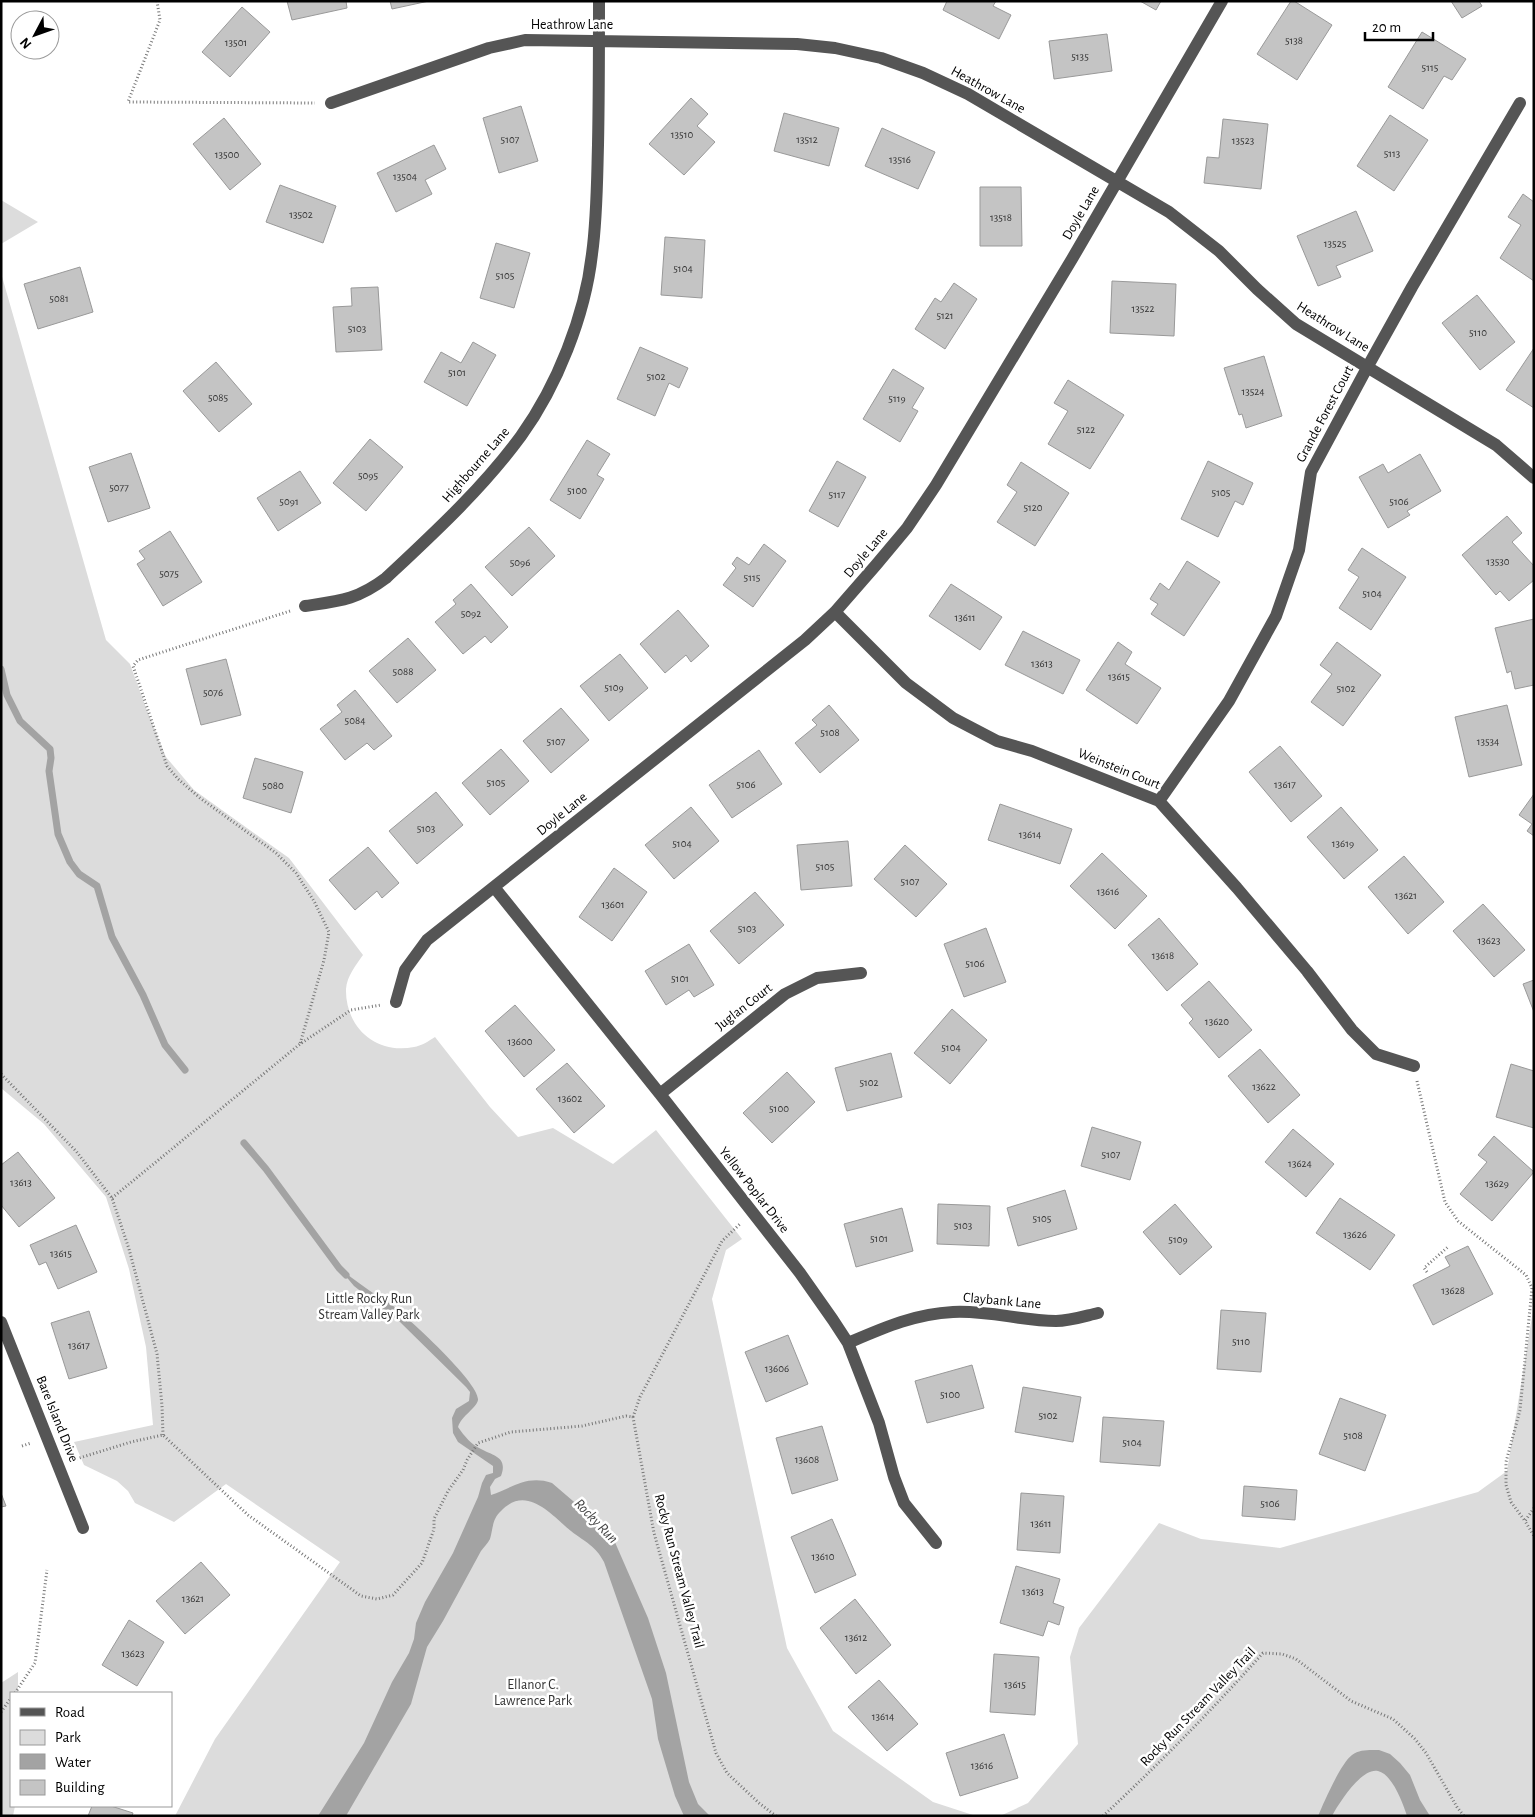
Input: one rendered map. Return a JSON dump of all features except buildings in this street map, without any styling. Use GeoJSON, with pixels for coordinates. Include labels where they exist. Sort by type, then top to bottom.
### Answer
{"type":"FeatureCollection","features":[{"type":"Feature","properties":{"kind":"street","name":"Highbourne Lane"},"geometry":{"type":"LineString","coordinates":[[305,606],[350,599],[374,587],[386,578],[455,513],[490,476],[522,434],[550,389],[577,322],[592,256],[596,203],[600,40],[599,1]]}},
{"type":"Feature","properties":{"kind":"street","name":"Doyle Lane"},"geometry":{"type":"LineString","coordinates":[[396,1002],[406,970],[427,940],[805,640],[835,612],[907,528],[936,485],[1072,259],[1222,1]]}},
{"type":"Feature","properties":{"kind":"street","name":"Heathrow Lane"},"geometry":{"type":"LineString","coordinates":[[331,103],[507,43],[526,40],[797,44],[835,48],[881,58],[923,73],[968,94],[1169,212],[1219,251],[1257,290],[1296,324],[1496,445],[1534,478]]}},
{"type":"Feature","properties":{"kind":"street","name":"Grande Forest Court"},"geometry":{"type":"LineString","coordinates":[[1159,801],[1229,701],[1276,616],[1299,550],[1311,472],[1368,366],[1520,102]]}},
{"type":"Feature","properties":{"kind":"street","name":"Weinstein Court"},"geometry":{"type":"LineString","coordinates":[[835,612],[906,683],[952,718],[997,741],[1032,751],[1159,801],[1244,895],[1307,971],[1352,1030],[1376,1054],[1414,1066]]}},
{"type":"Feature","properties":{"kind":"street","name":"Yellow Poplar Drive"},"geometry":{"type":"LineString","coordinates":[[494,887],[660,1094],[800,1273],[833,1320],[848,1343],[879,1423],[894,1477],[904,1502],[936,1543]]}},
{"type":"Feature","properties":{"kind":"street","name":"Juglan Court"},"geometry":{"type":"LineString","coordinates":[[660,1094],[786,994],[817,978],[861,974]]}},
{"type":"Feature","properties":{"kind":"street","name":"Claybank Lane"},"geometry":{"type":"LineString","coordinates":[[848,1343],[898,1322],[934,1314],[978,1312],[1032,1320],[1058,1321],[1098,1313]]}},
{"type":"Feature","properties":{"kind":"street","name":"Bare Island Drive"},"geometry":{"type":"LineString","coordinates":[[1,1322],[54,1451],[83,1528]]}},
{"type":"Feature","properties":{"kind":"path"},"geometry":{"type":"LineString","coordinates":[[156,1],[160,20],[128,102],[331,103]]}},
{"type":"Feature","properties":{"kind":"path"},"geometry":{"type":"LineString","coordinates":[[300,1044],[324,960],[329,932],[314,901],[296,873],[276,853],[200,798],[178,779],[168,766],[133,666],[138,660],[305,606]]}},
{"type":"Feature","properties":{"kind":"path"},"geometry":{"type":"LineString","coordinates":[[112,1198],[300,1044],[351,1010],[396,1002]]}},
{"type":"Feature","properties":{"kind":"path"},"geometry":{"type":"LineString","coordinates":[[1414,1066],[1445,1202],[1458,1221],[1526,1275],[1532,1288],[1520,1410],[1506,1462],[1506,1485],[1511,1502],[1534,1536]]}},
{"type":"Feature","properties":{"kind":"path"},"geometry":{"type":"LineString","coordinates":[[1,1074],[76,1150],[112,1198],[129,1249],[157,1354],[163,1435],[248,1515],[361,1596],[376,1599],[393,1595],[422,1563],[434,1529],[434,1519],[448,1491],[463,1470],[478,1443],[511,1432],[582,1426],[626,1416],[634,1418],[640,1397],[722,1241],[753,1213]]}},
{"type":"Feature","properties":{"kind":"path"},"geometry":{"type":"LineString","coordinates":[[1427,1272],[1424,1268],[1449,1246]]}},
{"type":"Feature","properties":{"kind":"path","name":"Rocky Run Stream Valley Trail"},"geometry":{"type":"LineString","coordinates":[[634,1418],[654,1533],[716,1753],[727,1773],[759,1804],[776,1816]]}},
{"type":"Feature","properties":{"kind":"path"},"geometry":{"type":"LineString","coordinates":[[22,1446],[34,1442],[73,1460],[131,1442],[163,1435]]}},
{"type":"Feature","properties":{"kind":"path"},"geometry":{"type":"LineString","coordinates":[[1525,1521],[1534,1508]]}},
{"type":"Feature","properties":{"kind":"path"},"geometry":{"type":"LineString","coordinates":[[16,1692],[35,1663],[47,1570]]}},
{"type":"Feature","properties":{"kind":"path","name":"Rocky Run Stream Valley Trail"},"geometry":{"type":"LineString","coordinates":[[1104,1816],[1209,1713],[1264,1653],[1282,1654],[1296,1659],[1352,1701],[1393,1719],[1415,1739],[1426,1753],[1464,1816]]}},
{"type":"Feature","properties":{"kind":"path"},"geometry":{"type":"LineString","coordinates":[[1,1712],[10,1699]]}},
{"type":"Feature","properties":{"kind":"green space"},"geometry":{"type":"Polygon","coordinates":[[[1,200],[38,222],[1,244],[1,200]]]}},
{"type":"Feature","properties":{"kind":"green space","name":"Little Rocky Run Stream Valley Park"},"geometry":{"type":"Polygon","coordinates":[[[1,273],[106,640],[130,664],[166,757],[194,790],[289,858],[363,955],[350,975],[346,989],[347,1003],[351,1015],[365,1035],[387,1047],[400,1048],[419,1046],[435,1037],[490,1107],[518,1137],[553,1128],[613,1164],[656,1130],[742,1239],[726,1250],[712,1299],[787,1648],[833,1731],[933,1802],[976,1816],[175,1816],[215,1739],[340,1562],[226,1484],[174,1522],[135,1503],[128,1491],[117,1481],[84,1465],[74,1442],[153,1425],[146,1347],[129,1269],[106,1197],[44,1124],[1,1088],[1,273]]]}},
{"type":"Feature","properties":{"kind":"green space"},"geometry":{"type":"Polygon","coordinates":[[[1534,1304],[1534,1816],[1000,1816],[1028,1803],[1078,1744],[1070,1657],[1079,1628],[1159,1523],[1201,1539],[1280,1548],[1478,1492],[1507,1471],[1534,1304]]]}},
{"type":"Feature","properties":{"kind":"green space"},"geometry":{"type":"Polygon","coordinates":[[[18,1672],[18,1692],[10,1692],[10,1807],[15,1807],[13,1816],[1,1816],[1,1683],[18,1672]]]}},
{"type":"Feature","properties":{"kind":"water","name":"Rocky Run"},"geometry":{"type":"Polygon","coordinates":[[[339,1268],[392,1305],[441,1351],[468,1380],[478,1400],[458,1427],[474,1445],[498,1458],[503,1465],[501,1476],[495,1479],[490,1487],[491,1495],[528,1481],[535,1480],[552,1483],[608,1531],[614,1540],[648,1618],[666,1673],[689,1782],[698,1804],[710,1816],[684,1816],[675,1796],[658,1739],[652,1699],[601,1556],[547,1511],[529,1501],[520,1500],[511,1503],[496,1517],[490,1539],[481,1551],[427,1647],[411,1704],[346,1816],[318,1816],[364,1743],[392,1682],[409,1653],[414,1639],[416,1623],[425,1602],[453,1553],[486,1475],[493,1473],[493,1466],[458,1442],[453,1433],[452,1418],[456,1409],[469,1401],[470,1392],[400,1322],[354,1286],[339,1268]]]}},
{"type":"Feature","properties":{"kind":"water"},"geometry":{"type":"Polygon","coordinates":[[[1379,1750],[1390,1754],[1410,1775],[1420,1800],[1430,1816],[1407,1816],[1400,1797],[1388,1777],[1378,1771],[1372,1771],[1358,1780],[1345,1795],[1332,1816],[1318,1816],[1333,1783],[1348,1759],[1358,1752],[1379,1750]]]}},
{"type":"Feature","properties":{"kind":"waterway"},"geometry":{"type":"LineString","coordinates":[[1,669],[7,695],[20,721],[50,749],[49,771],[58,834],[70,862],[79,874],[97,886],[112,937],[143,995],[165,1045],[185,1070]]}},
{"type":"Feature","properties":{"kind":"waterway"},"geometry":{"type":"LineString","coordinates":[[244,1143],[266,1169],[346,1275]]}},
{"type":"Feature","properties":{"kind":"park label","name":"Ellanor C. Lawrence Park"},"geometry":{"type":"Point","coordinates":[533,1694]}}]}
